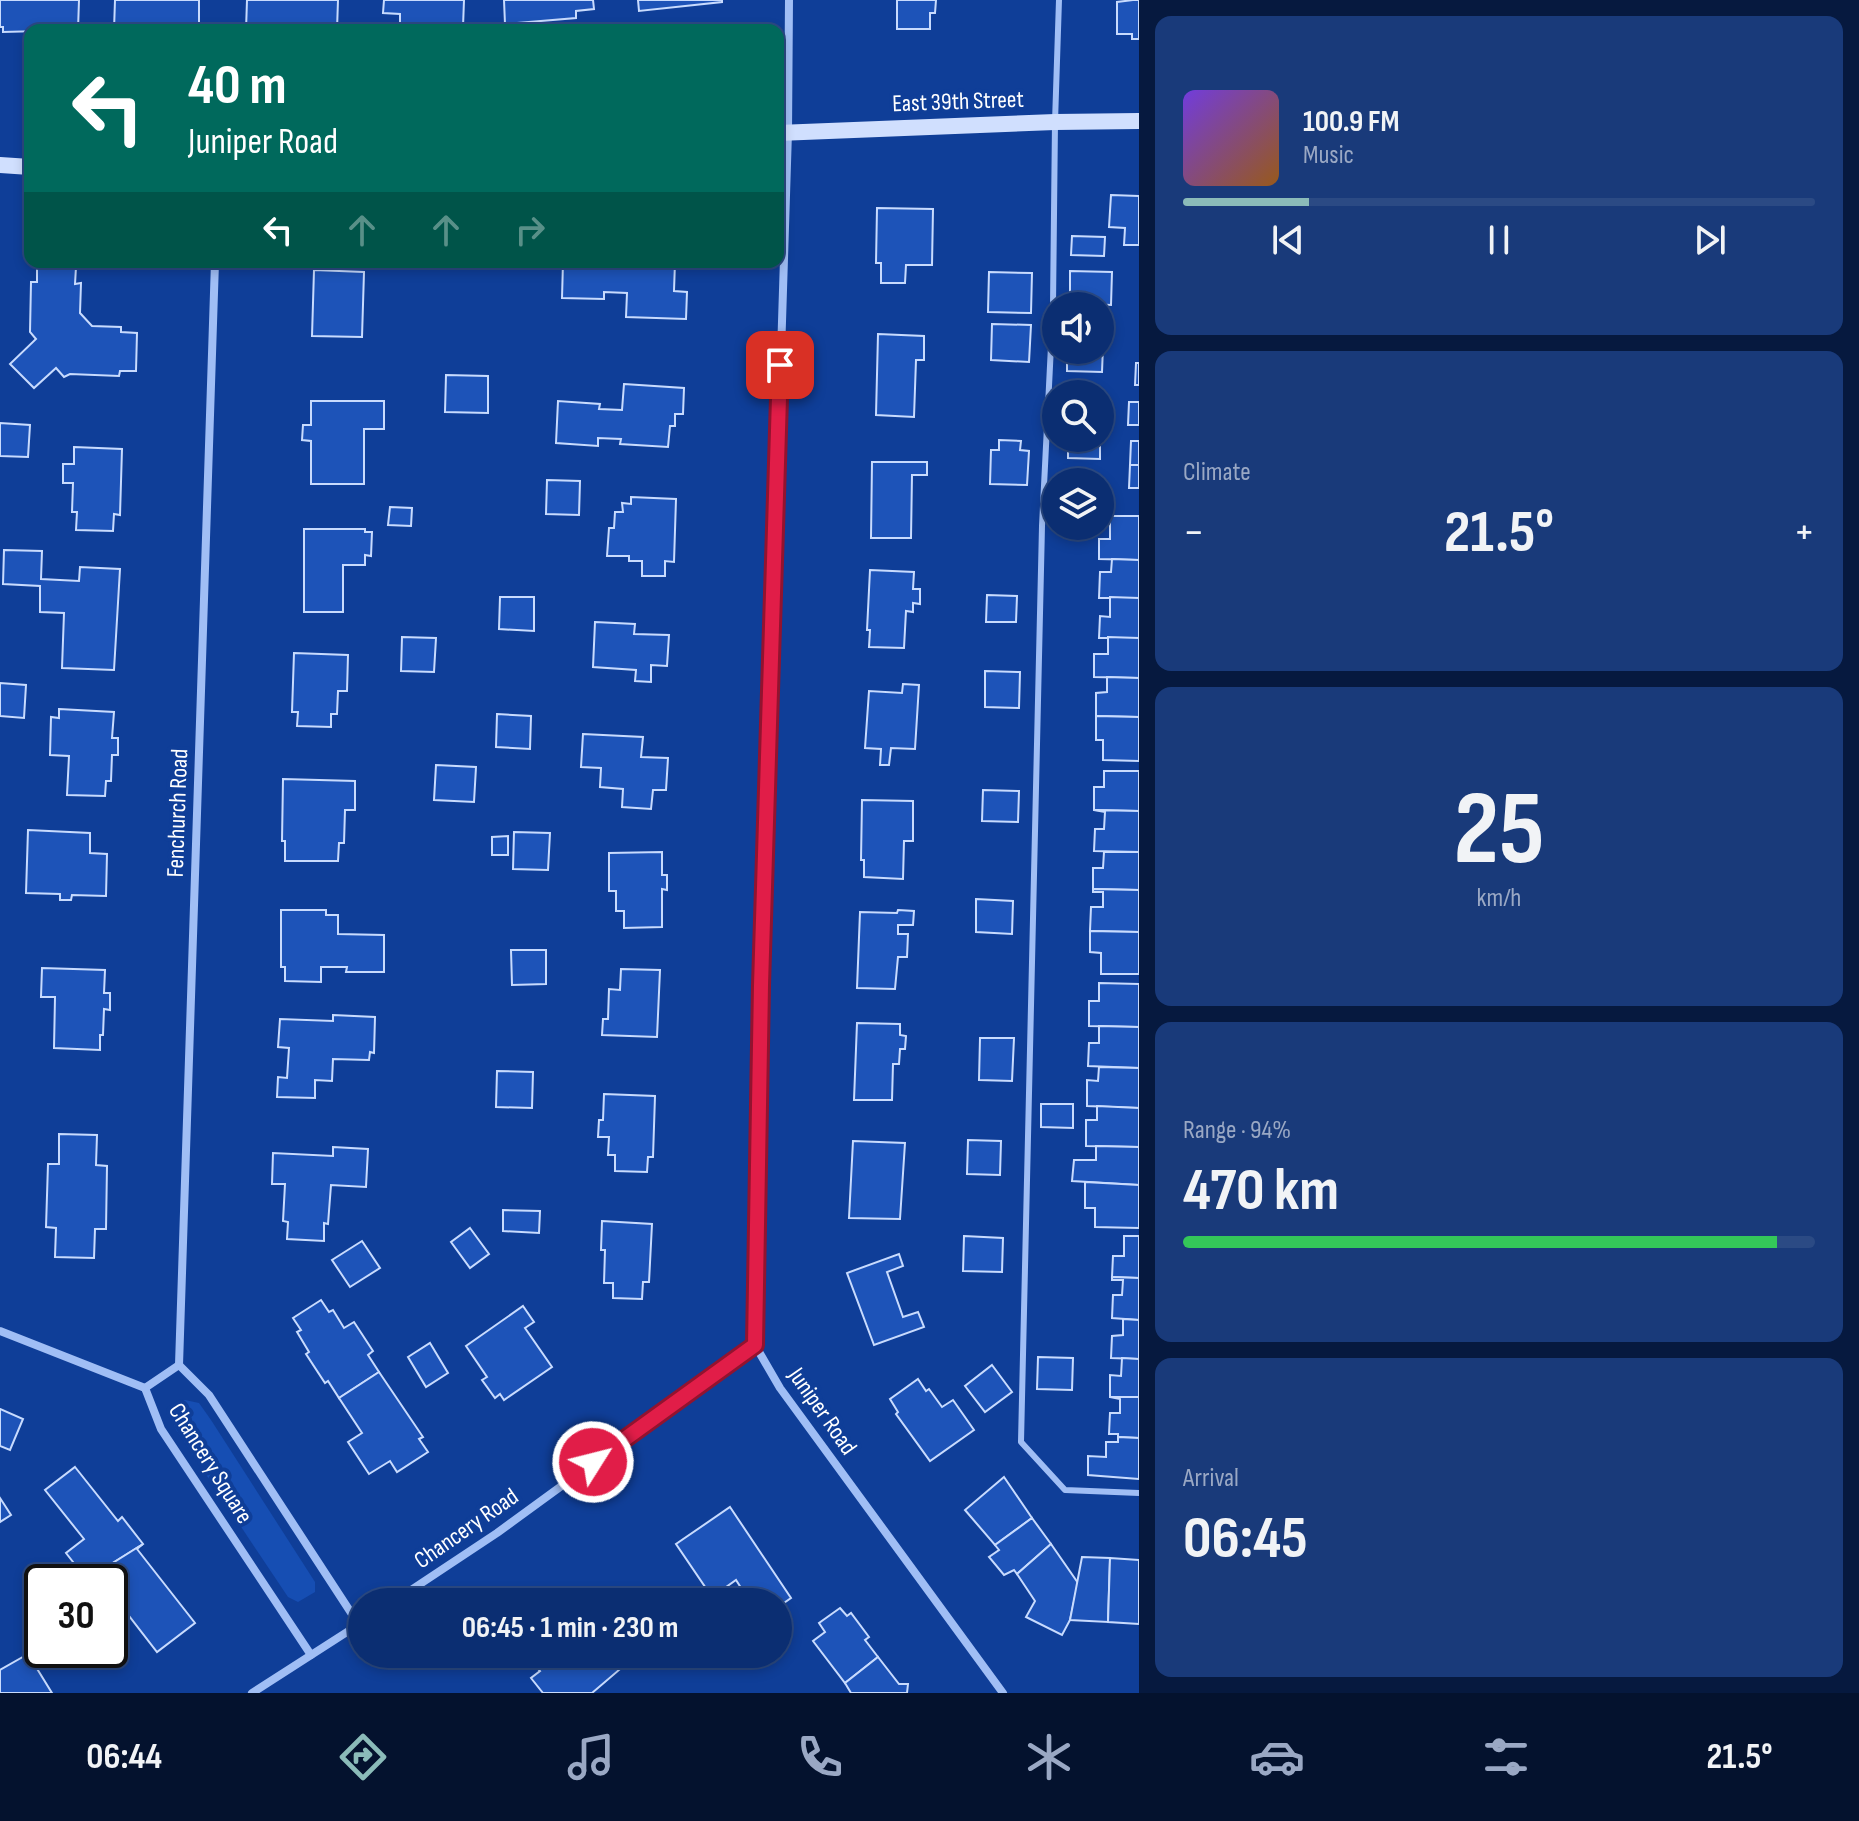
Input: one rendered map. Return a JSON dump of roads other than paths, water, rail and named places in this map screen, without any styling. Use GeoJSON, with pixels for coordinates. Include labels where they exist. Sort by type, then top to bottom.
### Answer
{"type":"FeatureCollection","features":[{"type":"Feature","properties":{"kind":"main road","name":"East 39th Street"},"geometry":{"type":"LineString","coordinates":[[784,133],[1139,121]]}},
{"type":"Feature","properties":{"kind":"main road"},"geometry":{"type":"LineString","coordinates":[[0,165],[24,167]]}},
{"type":"Feature","properties":{"kind":"street"},"geometry":{"type":"LineString","coordinates":[[784,111],[789,0]]}},
{"type":"Feature","properties":{"kind":"street","name":"Fenchurch Road"},"geometry":{"type":"LineString","coordinates":[[179,1365],[215,268]]}},
{"type":"Feature","properties":{"kind":"street"},"geometry":{"type":"LineString","coordinates":[[755,1345],[761,970],[779,268]]}},
{"type":"Feature","properties":{"kind":"street"},"geometry":{"type":"LineString","coordinates":[[0,1331],[145,1388]]}},
{"type":"Feature","properties":{"kind":"street","name":"Chancery Road"},"geometry":{"type":"LineString","coordinates":[[414,1588],[497,1533],[755,1345]]}},
{"type":"Feature","properties":{"kind":"street","name":"Juniper Road"},"geometry":{"type":"LineString","coordinates":[[755,1345],[780,1388],[1003,1693]]}},
{"type":"Feature","properties":{"kind":"street","name":"Chancery Square"},"geometry":{"type":"LineString","coordinates":[[311,1655],[161,1429],[145,1388],[179,1365],[209,1395],[348,1604]]}},
{"type":"Feature","properties":{"kind":"street"},"geometry":{"type":"LineString","coordinates":[[252,1693],[348,1632]]}},
{"type":"Feature","properties":{"kind":"lane"},"geometry":{"type":"LineString","coordinates":[[1059,0],[1053,306],[1042,526],[1021,1442],[1065,1490],[1139,1493]]}}]}
